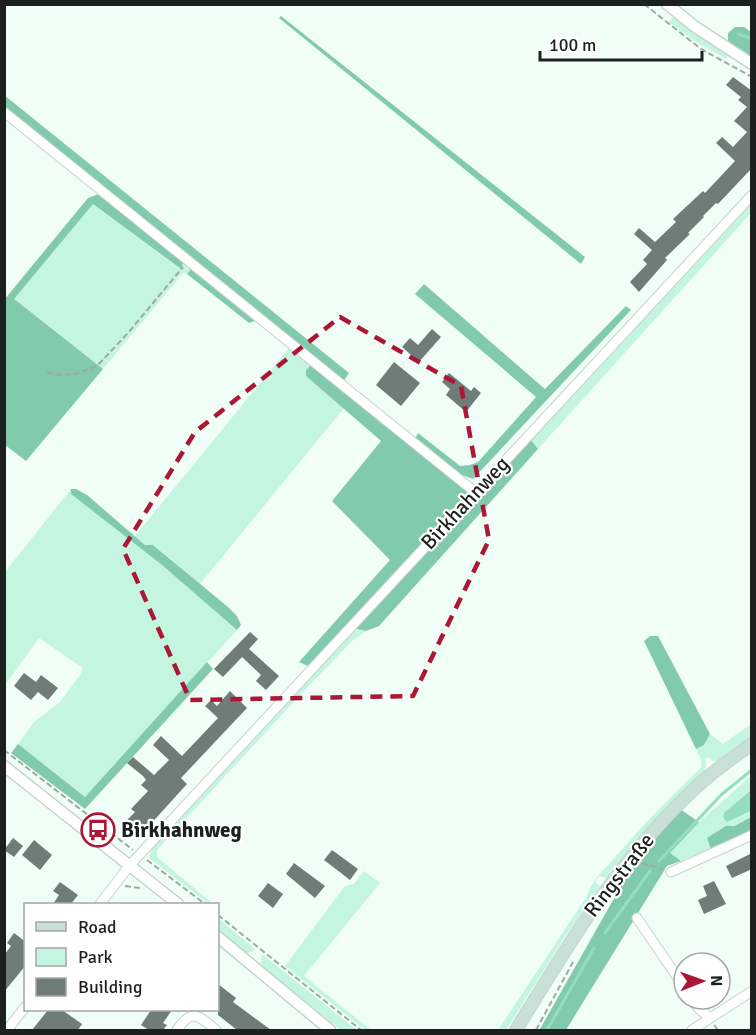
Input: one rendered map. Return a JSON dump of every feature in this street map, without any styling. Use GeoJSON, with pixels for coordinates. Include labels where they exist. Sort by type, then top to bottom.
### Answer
{"type":"FeatureCollection","features":[{"type":"Feature","properties":{"kind":"main road","name":"Ringstraße"},"geometry":{"type":"LineString","coordinates":[[516,1030],[577,930],[627,861],[693,790],[752,744]]}},
{"type":"Feature","properties":{"kind":"street"},"geometry":{"type":"LineString","coordinates":[[667,4],[701,31],[752,64]]}},
{"type":"Feature","properties":{"kind":"street"},"geometry":{"type":"LineString","coordinates":[[4,112],[476,492]]}},
{"type":"Feature","properties":{"kind":"street","name":"Birkhahnweg"},"geometry":{"type":"LineString","coordinates":[[101,903],[130,865],[752,195]]}},
{"type":"Feature","properties":{"kind":"street"},"geometry":{"type":"LineString","coordinates":[[4,766],[177,903]]}},
{"type":"Feature","properties":{"kind":"street"},"geometry":{"type":"LineString","coordinates":[[671,872],[752,835]]}},
{"type":"Feature","properties":{"kind":"street"},"geometry":{"type":"LineString","coordinates":[[637,918],[672,969]]}},
{"type":"Feature","properties":{"kind":"street"},"geometry":{"type":"LineString","coordinates":[[219,939],[330,1030]]}},
{"type":"Feature","properties":{"kind":"street"},"geometry":{"type":"LineString","coordinates":[[692,1030],[752,991]]}},
{"type":"Feature","properties":{"kind":"street"},"geometry":{"type":"LineString","coordinates":[[7,1030],[24,1009]]}},
{"type":"Feature","properties":{"kind":"street"},"geometry":{"type":"LineString","coordinates":[[702,1011],[710,1018]]}},
{"type":"Feature","properties":{"kind":"street"},"geometry":{"type":"LineString","coordinates":[[177,1030],[187,1017],[193,1015],[216,1030]]}},
{"type":"Feature","properties":{"kind":"path"},"geometry":{"type":"LineString","coordinates":[[644,4],[701,49],[752,77]]}},
{"type":"Feature","properties":{"kind":"path"},"geometry":{"type":"LineString","coordinates":[[47,372],[59,375],[75,374],[97,366],[128,333],[188,261]]}},
{"type":"Feature","properties":{"kind":"path"},"geometry":{"type":"LineString","coordinates":[[4,750],[204,903]]}},
{"type":"Feature","properties":{"kind":"path"},"geometry":{"type":"LineString","coordinates":[[639,862],[671,872]]}},
{"type":"Feature","properties":{"kind":"path"},"geometry":{"type":"LineString","coordinates":[[113,887],[119,891],[123,887],[134,886],[144,892]]}},
{"type":"Feature","properties":{"kind":"path"},"geometry":{"type":"LineString","coordinates":[[219,916],[361,1030]]}},
{"type":"Feature","properties":{"kind":"path"},"geometry":{"type":"LineString","coordinates":[[536,1030],[574,959]]}},
{"type":"Feature","properties":{"kind":"highlighted area"},"geometry":{"type":"Polygon","coordinates":[[[340,317],[461,386],[489,540],[413,696],[190,700],[123,549],[195,432],[340,317]]]}},
{"type":"Feature","properties":{"kind":"green space"},"geometry":{"type":"Polygon","coordinates":[[[673,17],[728,56],[726,59],[696,42],[669,22],[673,17]]]}},
{"type":"Feature","properties":{"kind":"green space"},"geometry":{"type":"Polygon","coordinates":[[[751,202],[751,213],[538,449],[530,439],[751,202]]]}},
{"type":"Feature","properties":{"kind":"green space"},"geometry":{"type":"Polygon","coordinates":[[[93,204],[180,269],[184,260],[193,267],[187,274],[184,272],[103,369],[13,299],[93,204]]]}},
{"type":"Feature","properties":{"kind":"green space"},"geometry":{"type":"Polygon","coordinates":[[[255,317],[312,363],[306,376],[344,408],[200,584],[154,545],[145,545],[135,536],[289,348],[255,321],[255,317]]]}},
{"type":"Feature","properties":{"kind":"green space"},"geometry":{"type":"Polygon","coordinates":[[[71,489],[71,494],[162,565],[237,630],[85,797],[18,744],[34,722],[60,702],[83,668],[39,638],[5,685],[5,572],[71,489]]]}},
{"type":"Feature","properties":{"kind":"green space"},"geometry":{"type":"Polygon","coordinates":[[[353,628],[366,631],[352,641],[301,694],[157,850],[157,857],[212,903],[208,903],[149,858],[151,852],[148,849],[353,628]]]}},
{"type":"Feature","properties":{"kind":"green space"},"geometry":{"type":"Polygon","coordinates":[[[751,724],[751,736],[719,761],[713,761],[708,757],[705,759],[704,774],[653,824],[606,878],[599,876],[595,882],[600,886],[506,1030],[498,1030],[597,878],[648,821],[702,767],[696,749],[704,745],[710,734],[723,744],[751,724]]]}},
{"type":"Feature","properties":{"kind":"green space"},"geometry":{"type":"Polygon","coordinates":[[[751,776],[751,790],[725,812],[742,816],[751,811],[751,817],[708,838],[711,849],[681,861],[669,854],[699,822],[751,776]]]}},
{"type":"Feature","properties":{"kind":"green space"},"geometry":{"type":"Polygon","coordinates":[[[364,871],[380,883],[304,976],[371,1030],[365,1030],[285,966],[345,886],[354,884],[364,871]]]}},
{"type":"Feature","properties":{"kind":"green space"},"geometry":{"type":"Polygon","coordinates":[[[219,919],[255,949],[244,953],[219,932],[219,919]]]}},
{"type":"Feature","properties":{"kind":"green space"},"geometry":{"type":"Polygon","coordinates":[[[262,954],[357,1030],[341,1030],[264,968],[261,964],[262,954]]]}},
{"type":"Feature","properties":{"kind":"shaded area"},"geometry":{"type":"Polygon","coordinates":[[[281,16],[585,257],[581,264],[279,18],[281,16]]]}},
{"type":"Feature","properties":{"kind":"shaded area"},"geometry":{"type":"Polygon","coordinates":[[[735,27],[744,27],[751,32],[751,57],[728,42],[728,33],[735,27]]]}},
{"type":"Feature","properties":{"kind":"shaded area"},"geometry":{"type":"Polygon","coordinates":[[[4,95],[349,373],[343,382],[5,109],[4,95]]]}},
{"type":"Feature","properties":{"kind":"shaded area"},"geometry":{"type":"Polygon","coordinates":[[[101,193],[184,260],[181,269],[93,204],[14,299],[103,369],[26,461],[5,445],[4,300],[88,198],[101,193]]]}},
{"type":"Feature","properties":{"kind":"shaded area"},"geometry":{"type":"Polygon","coordinates":[[[193,267],[255,317],[255,321],[249,323],[187,274],[193,267]]]}},
{"type":"Feature","properties":{"kind":"shaded area"},"geometry":{"type":"Polygon","coordinates":[[[424,284],[545,389],[626,306],[631,310],[473,479],[459,474],[415,439],[418,433],[460,466],[470,465],[478,462],[536,397],[415,294],[424,284]]]}},
{"type":"Feature","properties":{"kind":"shaded area"},"geometry":{"type":"Polygon","coordinates":[[[312,363],[469,492],[308,666],[299,662],[390,560],[332,501],[381,441],[306,376],[306,371],[312,363]]]}},
{"type":"Feature","properties":{"kind":"shaded area"},"geometry":{"type":"Polygon","coordinates":[[[530,439],[538,449],[379,626],[366,631],[353,628],[530,439]]]}},
{"type":"Feature","properties":{"kind":"shaded area"},"geometry":{"type":"Polygon","coordinates":[[[71,489],[87,495],[145,545],[153,545],[228,607],[237,616],[241,625],[237,630],[162,565],[71,494],[71,489]]]}},
{"type":"Feature","properties":{"kind":"shaded area"},"geometry":{"type":"Polygon","coordinates":[[[650,636],[658,636],[710,734],[704,745],[696,749],[644,641],[650,636]]]}},
{"type":"Feature","properties":{"kind":"shaded area"},"geometry":{"type":"Polygon","coordinates":[[[207,662],[213,669],[85,809],[11,753],[18,744],[85,797],[207,662]]]}},
{"type":"Feature","properties":{"kind":"shaded area"},"geometry":{"type":"Polygon","coordinates":[[[751,790],[751,811],[727,822],[723,817],[725,812],[751,790]]]}},
{"type":"Feature","properties":{"kind":"shaded area"},"geometry":{"type":"Polygon","coordinates":[[[680,809],[699,822],[670,853],[681,861],[667,866],[566,1030],[540,1029],[638,856],[680,809]]]}},
{"type":"Feature","properties":{"kind":"shaded area"},"geometry":{"type":"Polygon","coordinates":[[[751,817],[751,831],[711,849],[707,838],[726,826],[734,826],[751,817]]]}},
{"type":"Feature","properties":{"kind":"building"},"geometry":{"type":"Polygon","coordinates":[[[733,77],[752,91],[752,168],[718,204],[716,203],[703,216],[688,233],[690,234],[665,258],[667,260],[639,292],[630,282],[647,264],[643,260],[652,250],[634,234],[639,228],[655,242],[676,222],[673,219],[703,191],[705,193],[735,161],[716,143],[722,137],[733,147],[747,132],[734,121],[747,107],[738,100],[741,97],[726,85],[733,77]]]}},
{"type":"Feature","properties":{"kind":"building"},"geometry":{"type":"Polygon","coordinates":[[[432,329],[441,337],[419,362],[402,347],[410,338],[418,345],[432,329]]]}},
{"type":"Feature","properties":{"kind":"building"},"geometry":{"type":"Polygon","coordinates":[[[394,362],[420,383],[401,406],[376,385],[394,362]]]}},
{"type":"Feature","properties":{"kind":"building"},"geometry":{"type":"Polygon","coordinates":[[[449,373],[471,391],[474,387],[481,393],[466,412],[446,395],[450,389],[442,382],[449,373]]]}},
{"type":"Feature","properties":{"kind":"building"},"geometry":{"type":"Polygon","coordinates":[[[250,632],[258,639],[249,649],[279,676],[266,690],[256,681],[261,675],[242,657],[223,677],[214,669],[250,632]]]}},
{"type":"Feature","properties":{"kind":"building"},"geometry":{"type":"Polygon","coordinates":[[[24,673],[36,682],[41,675],[58,688],[48,700],[38,692],[31,700],[14,686],[24,673]]]}},
{"type":"Feature","properties":{"kind":"building"},"geometry":{"type":"Polygon","coordinates":[[[230,691],[247,708],[181,778],[187,784],[137,839],[122,825],[135,812],[131,809],[148,791],[141,785],[146,780],[143,776],[127,763],[133,757],[154,775],[169,760],[153,745],[161,736],[182,756],[218,718],[205,706],[211,700],[217,706],[230,691]]]}},
{"type":"Feature","properties":{"kind":"building"},"geometry":{"type":"Polygon","coordinates":[[[13,838],[23,846],[14,857],[4,850],[13,838]]]}},
{"type":"Feature","properties":{"kind":"building"},"geometry":{"type":"Polygon","coordinates":[[[34,840],[52,855],[40,870],[22,855],[34,840]]]}},
{"type":"Feature","properties":{"kind":"building"},"geometry":{"type":"Polygon","coordinates":[[[332,850],[358,869],[350,880],[324,860],[332,850]]]}},
{"type":"Feature","properties":{"kind":"building"},"geometry":{"type":"Polygon","coordinates":[[[752,853],[752,869],[732,878],[726,866],[752,853]]]}},
{"type":"Feature","properties":{"kind":"building"},"geometry":{"type":"Polygon","coordinates":[[[294,863],[325,886],[315,898],[286,874],[294,863]]]}},
{"type":"Feature","properties":{"kind":"building"},"geometry":{"type":"Polygon","coordinates":[[[714,881],[726,904],[704,914],[698,900],[707,896],[703,886],[714,881]]]}},
{"type":"Feature","properties":{"kind":"building"},"geometry":{"type":"Polygon","coordinates":[[[60,882],[78,895],[72,903],[54,903],[59,895],[53,891],[60,882]]]}},
{"type":"Feature","properties":{"kind":"building"},"geometry":{"type":"Polygon","coordinates":[[[268,883],[283,894],[273,908],[258,896],[268,883]]]}},
{"type":"Feature","properties":{"kind":"building"},"geometry":{"type":"Polygon","coordinates":[[[14,933],[24,940],[24,967],[4,992],[4,955],[11,946],[7,943],[14,933]]]}},
{"type":"Feature","properties":{"kind":"building"},"geometry":{"type":"Polygon","coordinates":[[[219,985],[236,998],[233,1002],[271,1030],[237,1030],[218,1015],[219,985]]]}},
{"type":"Feature","properties":{"kind":"building"},"geometry":{"type":"Polygon","coordinates":[[[47,1011],[63,1011],[82,1024],[78,1030],[32,1030],[47,1011]]]}},
{"type":"Feature","properties":{"kind":"building"},"geometry":{"type":"Polygon","coordinates":[[[150,1011],[171,1011],[163,1023],[167,1025],[163,1030],[149,1030],[141,1025],[150,1011]]]}},
{"type":"Feature","properties":{"kind":"waterway"},"geometry":{"type":"LineString","coordinates":[[739,34],[752,39]]}},
{"type":"Feature","properties":{"kind":"waterway"},"geometry":{"type":"LineString","coordinates":[[659,861],[722,794],[752,770]]}},
{"type":"Feature","properties":{"kind":"waterway"},"geometry":{"type":"LineString","coordinates":[[605,933],[650,871]]}},
{"type":"Feature","properties":{"kind":"waterway"},"geometry":{"type":"LineString","coordinates":[[547,1030],[594,948]]}},
{"type":"Feature","properties":{"kind":"place","name":"Birkhahnweg"},"geometry":{"type":"Point","coordinates":[98,830]}}]}
